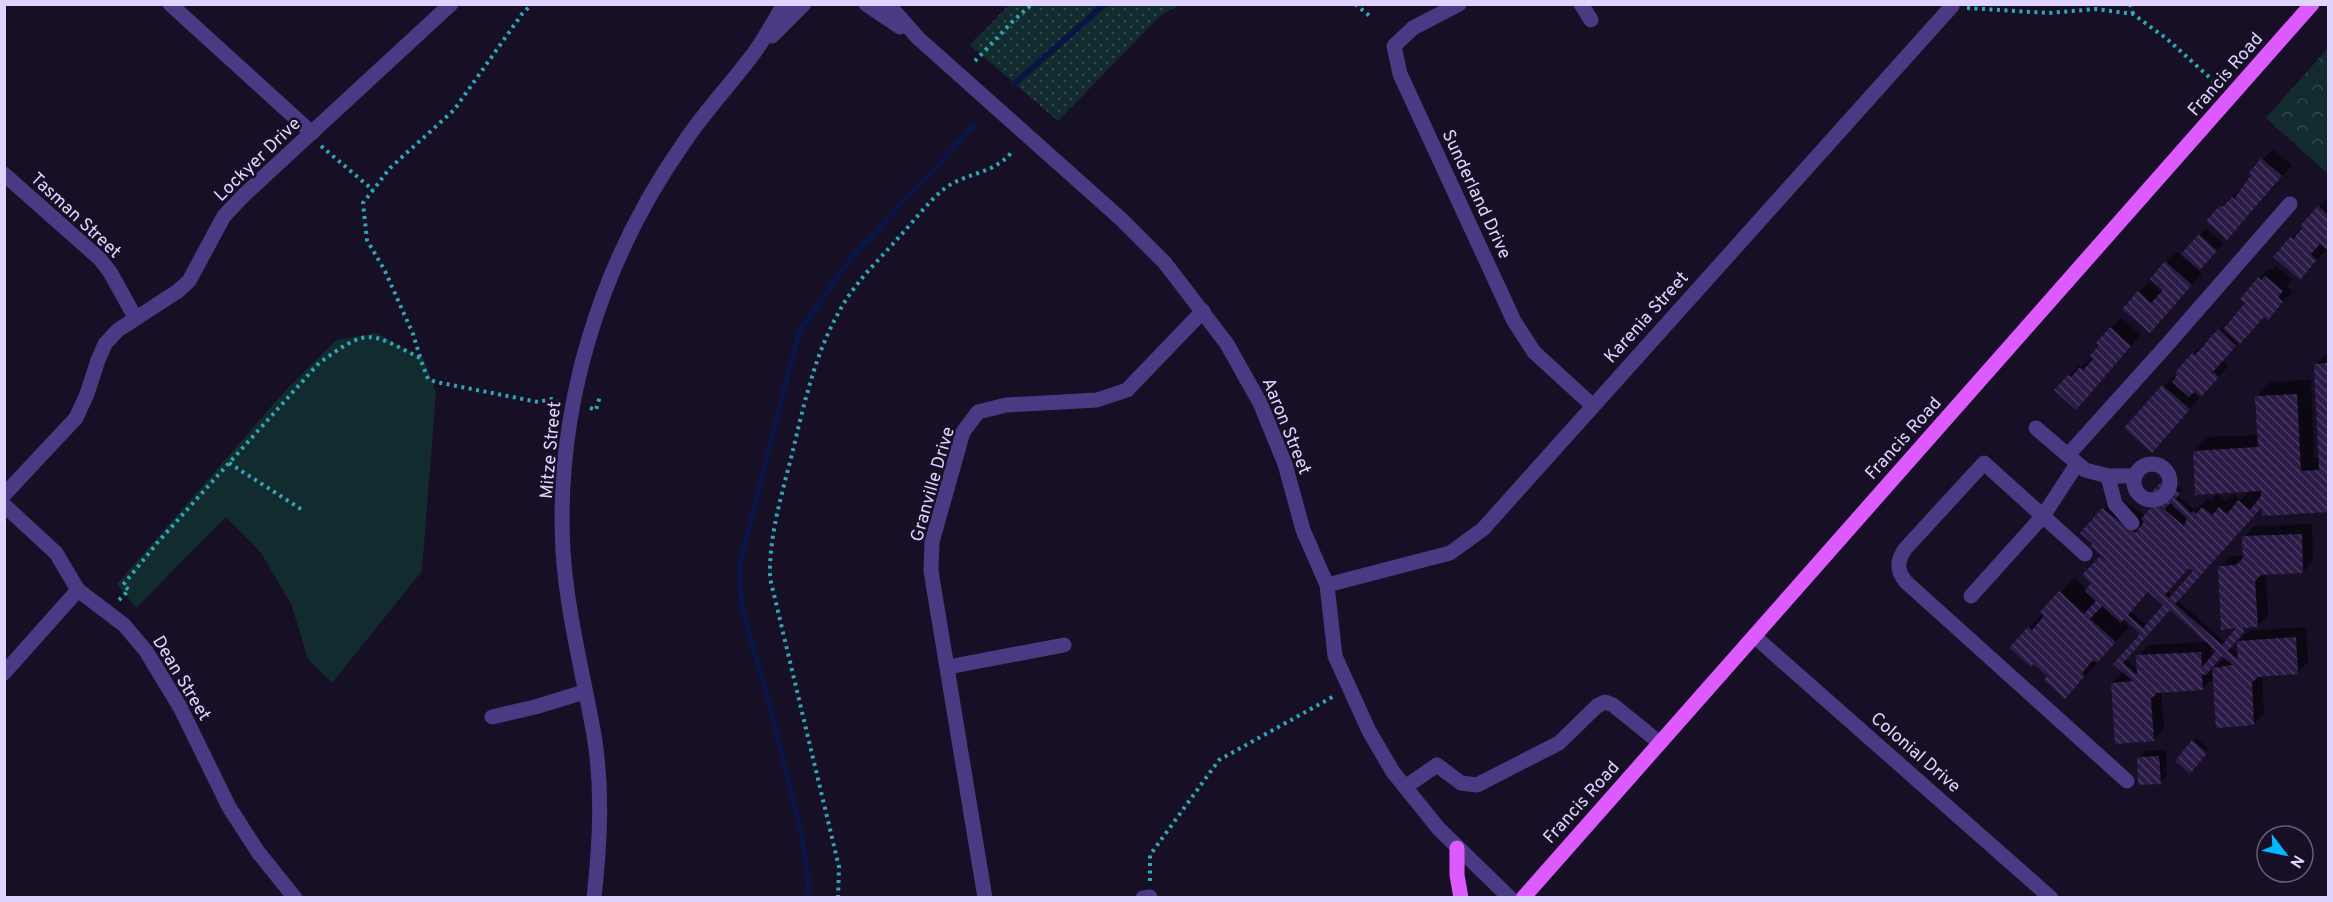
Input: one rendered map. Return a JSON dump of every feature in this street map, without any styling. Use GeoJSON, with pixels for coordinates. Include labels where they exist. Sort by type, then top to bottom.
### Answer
{"type":"FeatureCollection","features":[{"type":"Feature","properties":{"kind":"main road","name":"Francis Road"},"geometry":{"type":"LineString","coordinates":[[1523,897],[2312,4]]}},
{"type":"Feature","properties":{"kind":"main road"},"geometry":{"type":"LineString","coordinates":[[1457,848],[1457,874],[1461,897]]}},
{"type":"Feature","properties":{"kind":"street"},"geometry":{"type":"LineString","coordinates":[[171,4],[312,133]]}},
{"type":"Feature","properties":{"kind":"street","name":"Lockyer Drive"},"geometry":{"type":"LineString","coordinates":[[4,495],[76,418],[105,344],[135,317],[178,291],[189,281],[224,216],[451,4]]}},
{"type":"Feature","properties":{"kind":"street"},"geometry":{"type":"LineString","coordinates":[[754,52],[784,4]]}},
{"type":"Feature","properties":{"kind":"street"},"geometry":{"type":"LineString","coordinates":[[754,52],[804,4]]}},
{"type":"Feature","properties":{"kind":"street","name":"Aaron Street"},"geometry":{"type":"LineString","coordinates":[[866,4],[918,38]]}},
{"type":"Feature","properties":{"kind":"street","name":"Aaron Street"},"geometry":{"type":"LineString","coordinates":[[888,4],[918,38],[1121,219],[1165,263],[1227,344],[1260,403],[1285,464],[1303,530],[1327,585],[1335,656],[1369,731],[1405,787],[1439,829],[1510,897]]}},
{"type":"Feature","properties":{"kind":"street","name":"Sunderland Drive"},"geometry":{"type":"LineString","coordinates":[[1459,4],[1413,28],[1394,46],[1400,74],[1514,321],[1534,352],[1593,406]]}},
{"type":"Feature","properties":{"kind":"street"},"geometry":{"type":"LineString","coordinates":[[1581,4],[1591,20]]}},
{"type":"Feature","properties":{"kind":"street","name":"Karenia Street"},"geometry":{"type":"LineString","coordinates":[[1327,585],[1450,553],[1483,529],[1951,5]]}},
{"type":"Feature","properties":{"kind":"street","name":"Mitze Street"},"geometry":{"type":"LineString","coordinates":[[594,897],[599,844],[600,791],[594,736],[570,614],[563,549],[564,482],[576,386],[598,305],[638,218],[682,144],[754,52]]}},
{"type":"Feature","properties":{"kind":"street","name":"Tasman Street"},"geometry":{"type":"LineString","coordinates":[[4,174],[100,259],[135,317]]}},
{"type":"Feature","properties":{"kind":"street"},"geometry":{"type":"LineString","coordinates":[[1971,596],[2043,516],[2072,460],[2290,204]]}},
{"type":"Feature","properties":{"kind":"street","name":"Granville Drive"},"geometry":{"type":"LineString","coordinates":[[985,897],[931,571],[932,542],[963,432],[978,412],[1006,405],[1097,400],[1127,390],[1203,312]]}},
{"type":"Feature","properties":{"kind":"street"},"geometry":{"type":"LineString","coordinates":[[2036,428],[2072,460],[2093,473],[2108,476],[2134,476]]}},
{"type":"Feature","properties":{"kind":"street"},"geometry":{"type":"LineString","coordinates":[[2085,554],[1984,464],[1905,549],[1898,561],[1900,575],[2127,781]]}},
{"type":"Feature","properties":{"kind":"street"},"geometry":{"type":"LineString","coordinates":[[2108,476],[2115,504],[2132,523]]}},
{"type":"Feature","properties":{"kind":"street","name":"Dean Street"},"geometry":{"type":"LineString","coordinates":[[4,505],[56,554],[78,590],[124,625],[146,651],[180,707],[229,807],[258,852],[295,897]]}},
{"type":"Feature","properties":{"kind":"street"},"geometry":{"type":"LineString","coordinates":[[4,673],[78,590]]}},
{"type":"Feature","properties":{"kind":"street","name":"Colonial Drive"},"geometry":{"type":"LineString","coordinates":[[1754,636],[2051,897]]}},
{"type":"Feature","properties":{"kind":"street"},"geometry":{"type":"LineString","coordinates":[[948,667],[1064,645]]}},
{"type":"Feature","properties":{"kind":"street"},"geometry":{"type":"LineString","coordinates":[[492,717],[536,707],[584,692]]}},
{"type":"Feature","properties":{"kind":"street"},"geometry":{"type":"LineString","coordinates":[[1405,787],[1437,765],[1461,783],[1477,785],[1559,743],[1597,706],[1605,702],[1613,705],[1660,743]]}},
{"type":"Feature","properties":{"kind":"street"},"geometry":{"type":"LineString","coordinates":[[1143,897],[1150,897]]}},
{"type":"Feature","properties":{"kind":"path"},"geometry":{"type":"LineString","coordinates":[[532,4],[522,14],[453,110],[390,168],[363,203],[367,240],[385,271],[413,334],[428,379],[538,402],[557,400]]}},
{"type":"Feature","properties":{"kind":"path"},"geometry":{"type":"LineString","coordinates":[[975,61],[1012,21],[1032,4]]}},
{"type":"Feature","properties":{"kind":"path"},"geometry":{"type":"LineString","coordinates":[[1355,4],[1371,17]]}},
{"type":"Feature","properties":{"kind":"path"},"geometry":{"type":"LineString","coordinates":[[2130,4],[2133,14]]}},
{"type":"Feature","properties":{"kind":"path"},"geometry":{"type":"LineString","coordinates":[[1951,5],[2048,13],[2096,9],[2133,14],[2168,39],[2231,97]]}},
{"type":"Feature","properties":{"kind":"path"},"geometry":{"type":"LineString","coordinates":[[312,133],[322,149],[373,190]]}},
{"type":"Feature","properties":{"kind":"path"},"geometry":{"type":"LineString","coordinates":[[838,897],[839,867],[770,578],[769,553],[774,524],[811,380],[824,342],[840,309],[860,280],[943,190],[961,179],[1001,164],[1011,153]]}},
{"type":"Feature","properties":{"kind":"path"},"geometry":{"type":"LineString","coordinates":[[104,612],[129,590],[123,585],[158,542],[320,363],[346,344],[370,336],[384,339],[420,358]]}},
{"type":"Feature","properties":{"kind":"path"},"geometry":{"type":"LineString","coordinates":[[590,408],[596,410],[600,396]]}},
{"type":"Feature","properties":{"kind":"path"},"geometry":{"type":"LineString","coordinates":[[229,463],[304,511]]}},
{"type":"Feature","properties":{"kind":"path"},"geometry":{"type":"LineString","coordinates":[[1150,897],[1150,855],[1219,760],[1348,689]]}},
{"type":"Feature","properties":{"kind":"green space"},"geometry":{"type":"Polygon","coordinates":[[[1009,5],[1179,5],[1160,16],[1058,121],[970,45],[1009,5]]]}},
{"type":"Feature","properties":{"kind":"green space"},"geometry":{"type":"Polygon","coordinates":[[[2328,48],[2328,174],[2266,118],[2328,48]]]}},
{"type":"Feature","properties":{"kind":"green space"},"geometry":{"type":"Polygon","coordinates":[[[377,333],[424,359],[436,392],[422,571],[332,683],[308,659],[291,604],[261,553],[226,517],[136,608],[117,584],[285,391],[336,340],[377,333]]]}},
{"type":"Feature","properties":{"kind":"building"},"geometry":{"type":"Polygon","coordinates":[[[2261,158],[2282,176],[2227,240],[2206,221],[2220,205],[2222,207],[2232,197],[2234,199],[2261,158]]]}},
{"type":"Feature","properties":{"kind":"building"},"geometry":{"type":"Polygon","coordinates":[[[2318,206],[2328,215],[2328,249],[2320,244],[2311,254],[2317,260],[2300,280],[2273,257],[2290,237],[2293,239],[2302,228],[2300,226],[2318,206]]]}},
{"type":"Feature","properties":{"kind":"building"},"geometry":{"type":"Polygon","coordinates":[[[2199,234],[2217,251],[2200,270],[2181,254],[2199,234]]]}},
{"type":"Feature","properties":{"kind":"building"},"geometry":{"type":"Polygon","coordinates":[[[2165,261],[2192,285],[2150,333],[2122,309],[2138,291],[2151,303],[2163,290],[2150,279],[2165,261]]]}},
{"type":"Feature","properties":{"kind":"building"},"geometry":{"type":"Polygon","coordinates":[[[2265,276],[2283,291],[2278,297],[2283,302],[2268,320],[2264,317],[2240,344],[2223,329],[2245,303],[2240,299],[2258,277],[2261,280],[2265,276]]]}},
{"type":"Feature","properties":{"kind":"building"},"geometry":{"type":"Polygon","coordinates":[[[2110,327],[2131,346],[2076,410],[2054,390],[2068,375],[2071,377],[2080,367],[2083,370],[2093,359],[2090,356],[2099,345],[2096,343],[2110,327]]]}},
{"type":"Feature","properties":{"kind":"building"},"geometry":{"type":"Polygon","coordinates":[[[2218,329],[2236,346],[2213,372],[2219,377],[2201,397],[2195,391],[2189,397],[2172,382],[2177,375],[2175,373],[2192,353],[2195,355],[2218,329]]]}},
{"type":"Feature","properties":{"kind":"building"},"geometry":{"type":"Polygon","coordinates":[[[2328,363],[2328,512],[2262,516],[2262,507],[2175,604],[2222,645],[2236,628],[2221,630],[2218,566],[2236,565],[2243,558],[2242,536],[2302,534],[2303,573],[2261,575],[2255,581],[2258,627],[2243,628],[2244,632],[2228,651],[2238,659],[2237,641],[2296,637],[2298,674],[2258,677],[2252,683],[2254,725],[2216,728],[2212,668],[2233,665],[2222,656],[2206,675],[2202,674],[2203,690],[2157,693],[2151,699],[2154,741],[2115,744],[2111,683],[2133,681],[2113,664],[2140,634],[2124,619],[2121,623],[2102,606],[2090,619],[2116,642],[2097,663],[2093,660],[2082,673],[2085,676],[2065,699],[2044,680],[2047,676],[2033,664],[2031,667],[2009,648],[2028,627],[2032,630],[2044,616],[2040,612],[2059,591],[2084,614],[2096,601],[2085,591],[2091,583],[2082,575],[2100,556],[2109,562],[2090,546],[2093,544],[2080,533],[2102,508],[2135,533],[2144,522],[2141,519],[2153,505],[2157,508],[2159,505],[2184,526],[2187,518],[2170,503],[2165,509],[2149,495],[2164,479],[2180,493],[2176,499],[2191,513],[2193,511],[2196,514],[2202,507],[2212,515],[2219,507],[2227,514],[2238,500],[2250,510],[2261,496],[2261,491],[2195,495],[2193,451],[2258,447],[2255,396],[2297,394],[2301,471],[2319,470],[2314,364],[2328,363]],[[2189,568],[2165,595],[2169,598],[2193,571],[2189,568]],[[2148,592],[2128,615],[2143,628],[2163,605],[2148,592]],[[2170,610],[2123,663],[2137,675],[2136,655],[2201,652],[2202,667],[2216,651],[2170,610]]]}},
{"type":"Feature","properties":{"kind":"building"},"geometry":{"type":"Polygon","coordinates":[[[2162,385],[2190,409],[2152,453],[2124,428],[2162,385]]]}},
{"type":"Feature","properties":{"kind":"building"},"geometry":{"type":"Polygon","coordinates":[[[2192,740],[2207,753],[2190,774],[2175,761],[2192,740]]]}},
{"type":"Feature","properties":{"kind":"building"},"geometry":{"type":"Polygon","coordinates":[[[2159,756],[2161,784],[2138,785],[2137,757],[2159,756]]]}},
{"type":"Feature","properties":{"kind":"waterway"},"geometry":{"type":"LineString","coordinates":[[1014,84],[1105,4]]}},
{"type":"Feature","properties":{"kind":"waterway"},"geometry":{"type":"LineString","coordinates":[[807,898],[809,884],[801,832],[741,603],[740,563],[799,332],[851,258],[974,126]]}}]}
